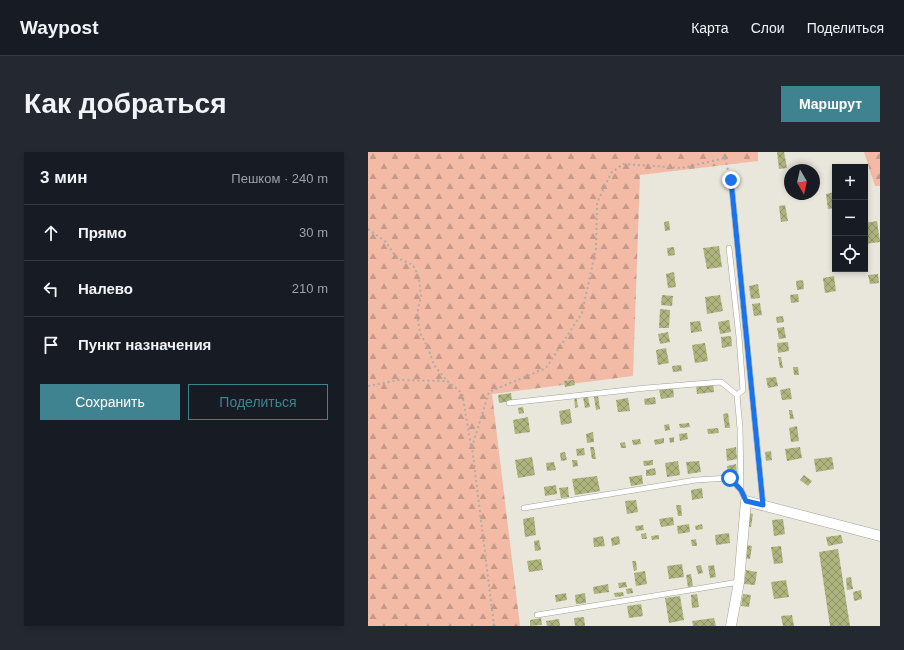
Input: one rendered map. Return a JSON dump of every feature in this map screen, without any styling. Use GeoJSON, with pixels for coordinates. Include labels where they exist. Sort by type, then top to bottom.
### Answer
{"type":"FeatureCollection","features":[{"type":"Feature","properties":{"kind":"street"},"geometry":{"type":"LineString","coordinates":[[731,626],[740,582],[746,501],[880,536]]}},
{"type":"Feature","properties":{"kind":"lane"},"geometry":{"type":"LineString","coordinates":[[731,180],[763,505]]}},
{"type":"Feature","properties":{"kind":"lane"},"geometry":{"type":"LineString","coordinates":[[729,248],[739,337],[743,390],[737,395]]}},
{"type":"Feature","properties":{"kind":"lane"},"geometry":{"type":"LineString","coordinates":[[509,403],[646,388],[721,382],[737,395],[740,428],[741,490]]}},
{"type":"Feature","properties":{"kind":"lane"},"geometry":{"type":"LineString","coordinates":[[524,508],[696,480],[730,478],[741,490],[746,501]]}},
{"type":"Feature","properties":{"kind":"lane"},"geometry":{"type":"LineString","coordinates":[[537,615],[740,582]]}},
{"type":"Feature","properties":{"kind":"path"},"geometry":{"type":"LineString","coordinates":[[724,152],[731,180]]}},
{"type":"Feature","properties":{"kind":"path"},"geometry":{"type":"LineString","coordinates":[[472,447],[489,392],[546,368],[582,313],[596,249],[597,203],[611,173],[623,164],[682,168],[725,158]]}},
{"type":"Feature","properties":{"kind":"path"},"geometry":{"type":"LineString","coordinates":[[368,229],[386,242],[396,257],[413,265],[419,278],[421,296],[417,314],[420,333],[428,348],[434,365],[447,381],[462,393],[472,447],[494,626]]}},
{"type":"Feature","properties":{"kind":"path"},"geometry":{"type":"LineString","coordinates":[[368,386],[399,380],[447,381]]}},
{"type":"Feature","properties":{"kind":"green space"},"geometry":{"type":"Polygon","coordinates":[[[368,152],[758,152],[758,161],[640,175],[633,376],[492,394],[520,626],[368,626],[368,152]]]}},
{"type":"Feature","properties":{"kind":"green space"},"geometry":{"type":"Polygon","coordinates":[[[864,152],[880,152],[880,186],[875,186],[864,152]]]}},
{"type":"Feature","properties":{"kind":"building"},"geometry":{"type":"Polygon","coordinates":[[[777,152],[784,152],[786,164],[784,164],[784,168],[779,169],[777,152]]]}},
{"type":"Feature","properties":{"kind":"building"},"geometry":{"type":"Polygon","coordinates":[[[832,193],[832,208],[828,209],[826,194],[832,193]]]}},
{"type":"Feature","properties":{"kind":"building"},"geometry":{"type":"Polygon","coordinates":[[[785,205],[788,221],[781,222],[779,206],[785,205]]]}},
{"type":"Feature","properties":{"kind":"building"},"geometry":{"type":"Polygon","coordinates":[[[669,221],[670,230],[665,231],[664,222],[669,221]]]}},
{"type":"Feature","properties":{"kind":"building"},"geometry":{"type":"Polygon","coordinates":[[[877,221],[880,242],[868,244],[868,222],[877,221]]]}},
{"type":"Feature","properties":{"kind":"building"},"geometry":{"type":"Polygon","coordinates":[[[719,246],[722,267],[707,269],[703,248],[719,246]]]}},
{"type":"Feature","properties":{"kind":"building"},"geometry":{"type":"Polygon","coordinates":[[[674,247],[675,255],[668,256],[667,248],[674,247]]]}},
{"type":"Feature","properties":{"kind":"building"},"geometry":{"type":"Polygon","coordinates":[[[674,272],[676,287],[668,288],[666,274],[674,272]]]}},
{"type":"Feature","properties":{"kind":"building"},"geometry":{"type":"Polygon","coordinates":[[[878,274],[879,283],[870,284],[868,275],[878,274]]]}},
{"type":"Feature","properties":{"kind":"building"},"geometry":{"type":"Polygon","coordinates":[[[834,276],[836,291],[825,293],[823,278],[834,276]]]}},
{"type":"Feature","properties":{"kind":"building"},"geometry":{"type":"Polygon","coordinates":[[[803,280],[804,289],[797,290],[796,281],[803,280]]]}},
{"type":"Feature","properties":{"kind":"building"},"geometry":{"type":"Polygon","coordinates":[[[758,284],[760,298],[751,299],[749,286],[758,284]]]}},
{"type":"Feature","properties":{"kind":"building"},"geometry":{"type":"Polygon","coordinates":[[[798,294],[799,302],[791,303],[790,295],[798,294]]]}},
{"type":"Feature","properties":{"kind":"building"},"geometry":{"type":"Polygon","coordinates":[[[662,295],[673,296],[672,306],[661,305],[662,295]]]}},
{"type":"Feature","properties":{"kind":"building"},"geometry":{"type":"Polygon","coordinates":[[[720,295],[723,311],[707,314],[705,297],[720,295]]]}},
{"type":"Feature","properties":{"kind":"building"},"geometry":{"type":"Polygon","coordinates":[[[760,303],[762,315],[754,316],[752,304],[760,303]]]}},
{"type":"Feature","properties":{"kind":"building"},"geometry":{"type":"Polygon","coordinates":[[[660,309],[670,310],[669,328],[659,328],[660,309]]]}},
{"type":"Feature","properties":{"kind":"building"},"geometry":{"type":"Polygon","coordinates":[[[783,316],[784,322],[777,323],[776,317],[783,316]]]}},
{"type":"Feature","properties":{"kind":"building"},"geometry":{"type":"Polygon","coordinates":[[[729,320],[731,332],[720,334],[718,322],[729,320]]]}},
{"type":"Feature","properties":{"kind":"building"},"geometry":{"type":"Polygon","coordinates":[[[700,321],[702,331],[691,333],[690,322],[700,321]]]}},
{"type":"Feature","properties":{"kind":"building"},"geometry":{"type":"Polygon","coordinates":[[[784,327],[786,338],[779,339],[777,328],[784,327]]]}},
{"type":"Feature","properties":{"kind":"building"},"geometry":{"type":"Polygon","coordinates":[[[668,332],[670,342],[660,344],[658,334],[668,332]]]}},
{"type":"Feature","properties":{"kind":"building"},"geometry":{"type":"Polygon","coordinates":[[[731,336],[732,346],[722,348],[721,337],[731,336]]]}},
{"type":"Feature","properties":{"kind":"building"},"geometry":{"type":"Polygon","coordinates":[[[788,342],[789,351],[778,353],[777,343],[788,342]]]}},
{"type":"Feature","properties":{"kind":"building"},"geometry":{"type":"Polygon","coordinates":[[[705,343],[708,361],[695,363],[692,345],[705,343]]]}},
{"type":"Feature","properties":{"kind":"building"},"geometry":{"type":"Polygon","coordinates":[[[666,348],[669,363],[658,365],[656,350],[666,348]]]}},
{"type":"Feature","properties":{"kind":"building"},"geometry":{"type":"Polygon","coordinates":[[[778,357],[781,357],[783,368],[780,368],[778,357]]]}},
{"type":"Feature","properties":{"kind":"building"},"geometry":{"type":"Polygon","coordinates":[[[681,365],[682,371],[673,372],[672,366],[681,365]]]}},
{"type":"Feature","properties":{"kind":"building"},"geometry":{"type":"Polygon","coordinates":[[[793,367],[798,367],[799,375],[794,375],[793,367]]]}},
{"type":"Feature","properties":{"kind":"building"},"geometry":{"type":"Polygon","coordinates":[[[776,377],[778,386],[768,388],[766,378],[776,377]]]}},
{"type":"Feature","properties":{"kind":"building"},"geometry":{"type":"Polygon","coordinates":[[[574,380],[575,385],[565,387],[564,381],[574,380]]]}},
{"type":"Feature","properties":{"kind":"building"},"geometry":{"type":"Polygon","coordinates":[[[713,383],[714,392],[697,394],[696,386],[713,383]]]}},
{"type":"Feature","properties":{"kind":"building"},"geometry":{"type":"Polygon","coordinates":[[[673,388],[674,397],[661,399],[659,390],[673,388]]]}},
{"type":"Feature","properties":{"kind":"building"},"geometry":{"type":"Polygon","coordinates":[[[790,388],[792,399],[782,400],[780,390],[790,388]]]}},
{"type":"Feature","properties":{"kind":"building"},"geometry":{"type":"Polygon","coordinates":[[[511,393],[512,401],[499,403],[498,395],[511,393]]]}},
{"type":"Feature","properties":{"kind":"building"},"geometry":{"type":"Polygon","coordinates":[[[574,395],[576,395],[578,407],[575,408],[574,395]]]}},
{"type":"Feature","properties":{"kind":"building"},"geometry":{"type":"Polygon","coordinates":[[[598,396],[600,409],[596,410],[594,397],[598,396]]]}},
{"type":"Feature","properties":{"kind":"building"},"geometry":{"type":"Polygon","coordinates":[[[583,397],[588,397],[590,407],[585,408],[583,397]]]}},
{"type":"Feature","properties":{"kind":"building"},"geometry":{"type":"Polygon","coordinates":[[[655,397],[656,404],[645,405],[644,399],[655,397]]]}},
{"type":"Feature","properties":{"kind":"building"},"geometry":{"type":"Polygon","coordinates":[[[628,398],[630,411],[618,412],[616,400],[628,398]]]}},
{"type":"Feature","properties":{"kind":"building"},"geometry":{"type":"Polygon","coordinates":[[[523,407],[524,413],[519,414],[518,408],[523,407]]]}},
{"type":"Feature","properties":{"kind":"building"},"geometry":{"type":"Polygon","coordinates":[[[570,409],[572,423],[561,425],[559,411],[570,409]]]}},
{"type":"Feature","properties":{"kind":"building"},"geometry":{"type":"Polygon","coordinates":[[[789,410],[792,410],[794,419],[790,419],[789,410]]]}},
{"type":"Feature","properties":{"kind":"building"},"geometry":{"type":"Polygon","coordinates":[[[728,413],[730,428],[725,428],[723,414],[728,413]]]}},
{"type":"Feature","properties":{"kind":"building"},"geometry":{"type":"Polygon","coordinates":[[[528,417],[530,432],[515,434],[513,420],[528,417]]]}},
{"type":"Feature","properties":{"kind":"building"},"geometry":{"type":"Polygon","coordinates":[[[689,423],[690,427],[680,428],[679,424],[689,423]]]}},
{"type":"Feature","properties":{"kind":"building"},"geometry":{"type":"Polygon","coordinates":[[[669,424],[670,430],[665,431],[664,425],[669,424]]]}},
{"type":"Feature","properties":{"kind":"building"},"geometry":{"type":"Polygon","coordinates":[[[797,426],[799,441],[791,442],[789,428],[797,426]]]}},
{"type":"Feature","properties":{"kind":"building"},"geometry":{"type":"Polygon","coordinates":[[[718,428],[719,433],[708,434],[707,429],[718,428]]]}},
{"type":"Feature","properties":{"kind":"building"},"geometry":{"type":"Polygon","coordinates":[[[593,432],[594,442],[587,443],[586,434],[593,432]]]}},
{"type":"Feature","properties":{"kind":"building"},"geometry":{"type":"Polygon","coordinates":[[[687,433],[688,439],[680,441],[679,434],[687,433]]]}},
{"type":"Feature","properties":{"kind":"building"},"geometry":{"type":"Polygon","coordinates":[[[674,437],[674,442],[670,443],[669,438],[674,437]]]}},
{"type":"Feature","properties":{"kind":"building"},"geometry":{"type":"Polygon","coordinates":[[[664,438],[664,443],[655,445],[654,440],[664,438]]]}},
{"type":"Feature","properties":{"kind":"building"},"geometry":{"type":"Polygon","coordinates":[[[640,439],[641,444],[633,445],[632,440],[640,439]]]}},
{"type":"Feature","properties":{"kind":"building"},"geometry":{"type":"Polygon","coordinates":[[[625,442],[626,448],[621,448],[620,443],[625,442]]]}},
{"type":"Feature","properties":{"kind":"building"},"geometry":{"type":"Polygon","coordinates":[[[590,447],[594,447],[596,459],[592,459],[590,447]]]}},
{"type":"Feature","properties":{"kind":"building"},"geometry":{"type":"Polygon","coordinates":[[[736,447],[737,459],[727,461],[726,449],[736,447]]]}},
{"type":"Feature","properties":{"kind":"building"},"geometry":{"type":"Polygon","coordinates":[[[800,447],[802,458],[787,461],[785,449],[800,447]]]}},
{"type":"Feature","properties":{"kind":"building"},"geometry":{"type":"Polygon","coordinates":[[[584,448],[585,455],[577,456],[576,449],[584,448]]]}},
{"type":"Feature","properties":{"kind":"building"},"geometry":{"type":"Polygon","coordinates":[[[771,451],[772,460],[766,461],[765,452],[771,451]]]}},
{"type":"Feature","properties":{"kind":"building"},"geometry":{"type":"Polygon","coordinates":[[[565,452],[567,460],[561,461],[560,453],[565,452]]]}},
{"type":"Feature","properties":{"kind":"building"},"geometry":{"type":"Polygon","coordinates":[[[532,457],[535,475],[518,478],[515,460],[532,457]]]}},
{"type":"Feature","properties":{"kind":"building"},"geometry":{"type":"Polygon","coordinates":[[[832,457],[834,469],[816,472],[814,459],[832,457]]]}},
{"type":"Feature","properties":{"kind":"building"},"geometry":{"type":"Polygon","coordinates":[[[572,460],[577,460],[578,466],[573,467],[572,460]]]}},
{"type":"Feature","properties":{"kind":"building"},"geometry":{"type":"Polygon","coordinates":[[[653,460],[653,465],[644,466],[643,461],[653,460]]]}},
{"type":"Feature","properties":{"kind":"building"},"geometry":{"type":"Polygon","coordinates":[[[678,461],[680,475],[667,477],[665,463],[678,461]]]}},
{"type":"Feature","properties":{"kind":"building"},"geometry":{"type":"Polygon","coordinates":[[[699,461],[701,472],[688,474],[686,462],[699,461]]]}},
{"type":"Feature","properties":{"kind":"building"},"geometry":{"type":"Polygon","coordinates":[[[554,462],[556,470],[547,471],[546,463],[554,462]]]}},
{"type":"Feature","properties":{"kind":"building"},"geometry":{"type":"Polygon","coordinates":[[[736,464],[737,473],[728,474],[727,466],[736,464]]]}},
{"type":"Feature","properties":{"kind":"building"},"geometry":{"type":"Polygon","coordinates":[[[655,468],[656,475],[646,476],[646,470],[655,468]]]}},
{"type":"Feature","properties":{"kind":"building"},"geometry":{"type":"Polygon","coordinates":[[[642,475],[643,484],[631,486],[629,477],[642,475]]]}},
{"type":"Feature","properties":{"kind":"building"},"geometry":{"type":"Polygon","coordinates":[[[804,475],[812,481],[808,486],[800,480],[804,475]]]}},
{"type":"Feature","properties":{"kind":"building"},"geometry":{"type":"Polygon","coordinates":[[[597,476],[600,491],[575,495],[572,479],[597,476]]]}},
{"type":"Feature","properties":{"kind":"building"},"geometry":{"type":"Polygon","coordinates":[[[556,485],[557,494],[545,496],[544,487],[556,485]]]}},
{"type":"Feature","properties":{"kind":"building"},"geometry":{"type":"Polygon","coordinates":[[[568,487],[569,497],[561,498],[559,488],[568,487]]]}},
{"type":"Feature","properties":{"kind":"building"},"geometry":{"type":"Polygon","coordinates":[[[702,488],[703,498],[692,500],[691,490],[702,488]]]}},
{"type":"Feature","properties":{"kind":"building"},"geometry":{"type":"Polygon","coordinates":[[[636,500],[638,512],[627,514],[625,501],[636,500]]]}},
{"type":"Feature","properties":{"kind":"building"},"geometry":{"type":"Polygon","coordinates":[[[676,505],[681,505],[682,516],[678,516],[676,505]]]}},
{"type":"Feature","properties":{"kind":"building"},"geometry":{"type":"Polygon","coordinates":[[[747,513],[753,514],[751,527],[745,526],[747,513]]]}},
{"type":"Feature","properties":{"kind":"building"},"geometry":{"type":"Polygon","coordinates":[[[534,517],[536,535],[525,537],[523,519],[534,517]]]}},
{"type":"Feature","properties":{"kind":"building"},"geometry":{"type":"Polygon","coordinates":[[[673,517],[674,525],[661,527],[659,519],[673,517]]]}},
{"type":"Feature","properties":{"kind":"building"},"geometry":{"type":"Polygon","coordinates":[[[783,519],[785,534],[774,536],[772,520],[783,519]]]}},
{"type":"Feature","properties":{"kind":"building"},"geometry":{"type":"Polygon","coordinates":[[[689,524],[690,532],[678,534],[677,526],[689,524]]]}},
{"type":"Feature","properties":{"kind":"building"},"geometry":{"type":"Polygon","coordinates":[[[702,524],[703,529],[696,530],[695,526],[702,524]]]}},
{"type":"Feature","properties":{"kind":"building"},"geometry":{"type":"Polygon","coordinates":[[[643,525],[644,530],[636,531],[635,526],[643,525]]]}},
{"type":"Feature","properties":{"kind":"building"},"geometry":{"type":"Polygon","coordinates":[[[646,533],[647,539],[642,539],[641,534],[646,533]]]}},
{"type":"Feature","properties":{"kind":"building"},"geometry":{"type":"Polygon","coordinates":[[[729,533],[730,543],[716,545],[715,535],[729,533]]]}},
{"type":"Feature","properties":{"kind":"building"},"geometry":{"type":"Polygon","coordinates":[[[659,535],[659,539],[652,540],[651,536],[659,535]]]}},
{"type":"Feature","properties":{"kind":"building"},"geometry":{"type":"Polygon","coordinates":[[[841,535],[843,543],[828,546],[826,537],[841,535]]]}},
{"type":"Feature","properties":{"kind":"building"},"geometry":{"type":"Polygon","coordinates":[[[603,536],[605,546],[594,547],[593,538],[603,536]]]}},
{"type":"Feature","properties":{"kind":"building"},"geometry":{"type":"Polygon","coordinates":[[[619,536],[620,544],[612,546],[611,538],[619,536]]]}},
{"type":"Feature","properties":{"kind":"building"},"geometry":{"type":"Polygon","coordinates":[[[696,539],[697,546],[692,546],[691,540],[696,539]]]}},
{"type":"Feature","properties":{"kind":"building"},"geometry":{"type":"Polygon","coordinates":[[[539,540],[541,550],[535,551],[534,541],[539,540]]]}},
{"type":"Feature","properties":{"kind":"building"},"geometry":{"type":"Polygon","coordinates":[[[746,545],[752,546],[750,559],[744,558],[746,545]]]}},
{"type":"Feature","properties":{"kind":"building"},"geometry":{"type":"Polygon","coordinates":[[[781,546],[783,563],[774,564],[771,547],[781,546]]]}},
{"type":"Feature","properties":{"kind":"building"},"geometry":{"type":"Polygon","coordinates":[[[838,549],[850,626],[830,626],[819,552],[838,549]]]}},
{"type":"Feature","properties":{"kind":"building"},"geometry":{"type":"Polygon","coordinates":[[[541,559],[543,570],[529,572],[527,561],[541,559]]]}},
{"type":"Feature","properties":{"kind":"building"},"geometry":{"type":"Polygon","coordinates":[[[632,561],[636,561],[637,570],[634,571],[632,561]]]}},
{"type":"Feature","properties":{"kind":"building"},"geometry":{"type":"Polygon","coordinates":[[[682,564],[684,577],[669,579],[667,566],[682,564]]]}},
{"type":"Feature","properties":{"kind":"building"},"geometry":{"type":"Polygon","coordinates":[[[701,565],[703,573],[698,574],[696,566],[701,565]]]}},
{"type":"Feature","properties":{"kind":"building"},"geometry":{"type":"Polygon","coordinates":[[[714,565],[716,577],[710,578],[708,566],[714,565]]]}},
{"type":"Feature","properties":{"kind":"building"},"geometry":{"type":"Polygon","coordinates":[[[746,570],[757,572],[755,585],[744,584],[746,570]]]}},
{"type":"Feature","properties":{"kind":"building"},"geometry":{"type":"Polygon","coordinates":[[[645,571],[647,584],[636,586],[634,573],[645,571]]]}},
{"type":"Feature","properties":{"kind":"building"},"geometry":{"type":"Polygon","coordinates":[[[691,574],[693,586],[688,587],[686,575],[691,574]]]}},
{"type":"Feature","properties":{"kind":"building"},"geometry":{"type":"Polygon","coordinates":[[[851,577],[853,589],[847,590],[846,578],[851,577]]]}},
{"type":"Feature","properties":{"kind":"building"},"geometry":{"type":"Polygon","coordinates":[[[786,580],[789,597],[774,599],[771,582],[786,580]]]}},
{"type":"Feature","properties":{"kind":"building"},"geometry":{"type":"Polygon","coordinates":[[[626,582],[627,587],[619,588],[618,583],[626,582]]]}},
{"type":"Feature","properties":{"kind":"building"},"geometry":{"type":"Polygon","coordinates":[[[608,584],[609,592],[594,594],[593,587],[608,584]]]}},
{"type":"Feature","properties":{"kind":"building"},"geometry":{"type":"Polygon","coordinates":[[[632,588],[633,593],[627,594],[626,589],[632,588]]]}},
{"type":"Feature","properties":{"kind":"building"},"geometry":{"type":"Polygon","coordinates":[[[861,590],[862,599],[854,601],[853,592],[861,590]]]}},
{"type":"Feature","properties":{"kind":"building"},"geometry":{"type":"Polygon","coordinates":[[[623,592],[624,596],[615,597],[614,593],[623,592]]]}},
{"type":"Feature","properties":{"kind":"building"},"geometry":{"type":"Polygon","coordinates":[[[566,593],[567,600],[556,602],[555,595],[566,593]]]}},
{"type":"Feature","properties":{"kind":"building"},"geometry":{"type":"Polygon","coordinates":[[[585,593],[586,603],[576,604],[575,595],[585,593]]]}},
{"type":"Feature","properties":{"kind":"building"},"geometry":{"type":"Polygon","coordinates":[[[697,594],[699,607],[692,608],[691,595],[697,594]]]}},
{"type":"Feature","properties":{"kind":"building"},"geometry":{"type":"Polygon","coordinates":[[[743,594],[751,595],[749,607],[741,606],[743,594]]]}},
{"type":"Feature","properties":{"kind":"building"},"geometry":{"type":"Polygon","coordinates":[[[680,596],[684,620],[669,623],[665,598],[680,596]]]}},
{"type":"Feature","properties":{"kind":"building"},"geometry":{"type":"Polygon","coordinates":[[[641,604],[643,616],[629,618],[627,606],[641,604]]]}},
{"type":"Feature","properties":{"kind":"building"},"geometry":{"type":"Polygon","coordinates":[[[792,615],[794,626],[783,626],[781,616],[792,615]]]}},
{"type":"Feature","properties":{"kind":"building"},"geometry":{"type":"Polygon","coordinates":[[[584,617],[585,626],[575,626],[574,618],[584,617]]]}},
{"type":"Feature","properties":{"kind":"building"},"geometry":{"type":"Polygon","coordinates":[[[541,618],[542,625],[530,626],[530,620],[541,618]]]}},
{"type":"Feature","properties":{"kind":"building"},"geometry":{"type":"Polygon","coordinates":[[[714,618],[716,626],[693,626],[692,621],[714,618]]]}},
{"type":"Feature","properties":{"kind":"building"},"geometry":{"type":"Polygon","coordinates":[[[559,619],[560,626],[547,626],[546,621],[559,619]]]}},
{"type":"Feature","properties":{"kind":"route"},"geometry":{"type":"LineString","coordinates":[[730,478],[741,490],[746,501],[763,505],[731,180]]}}]}
